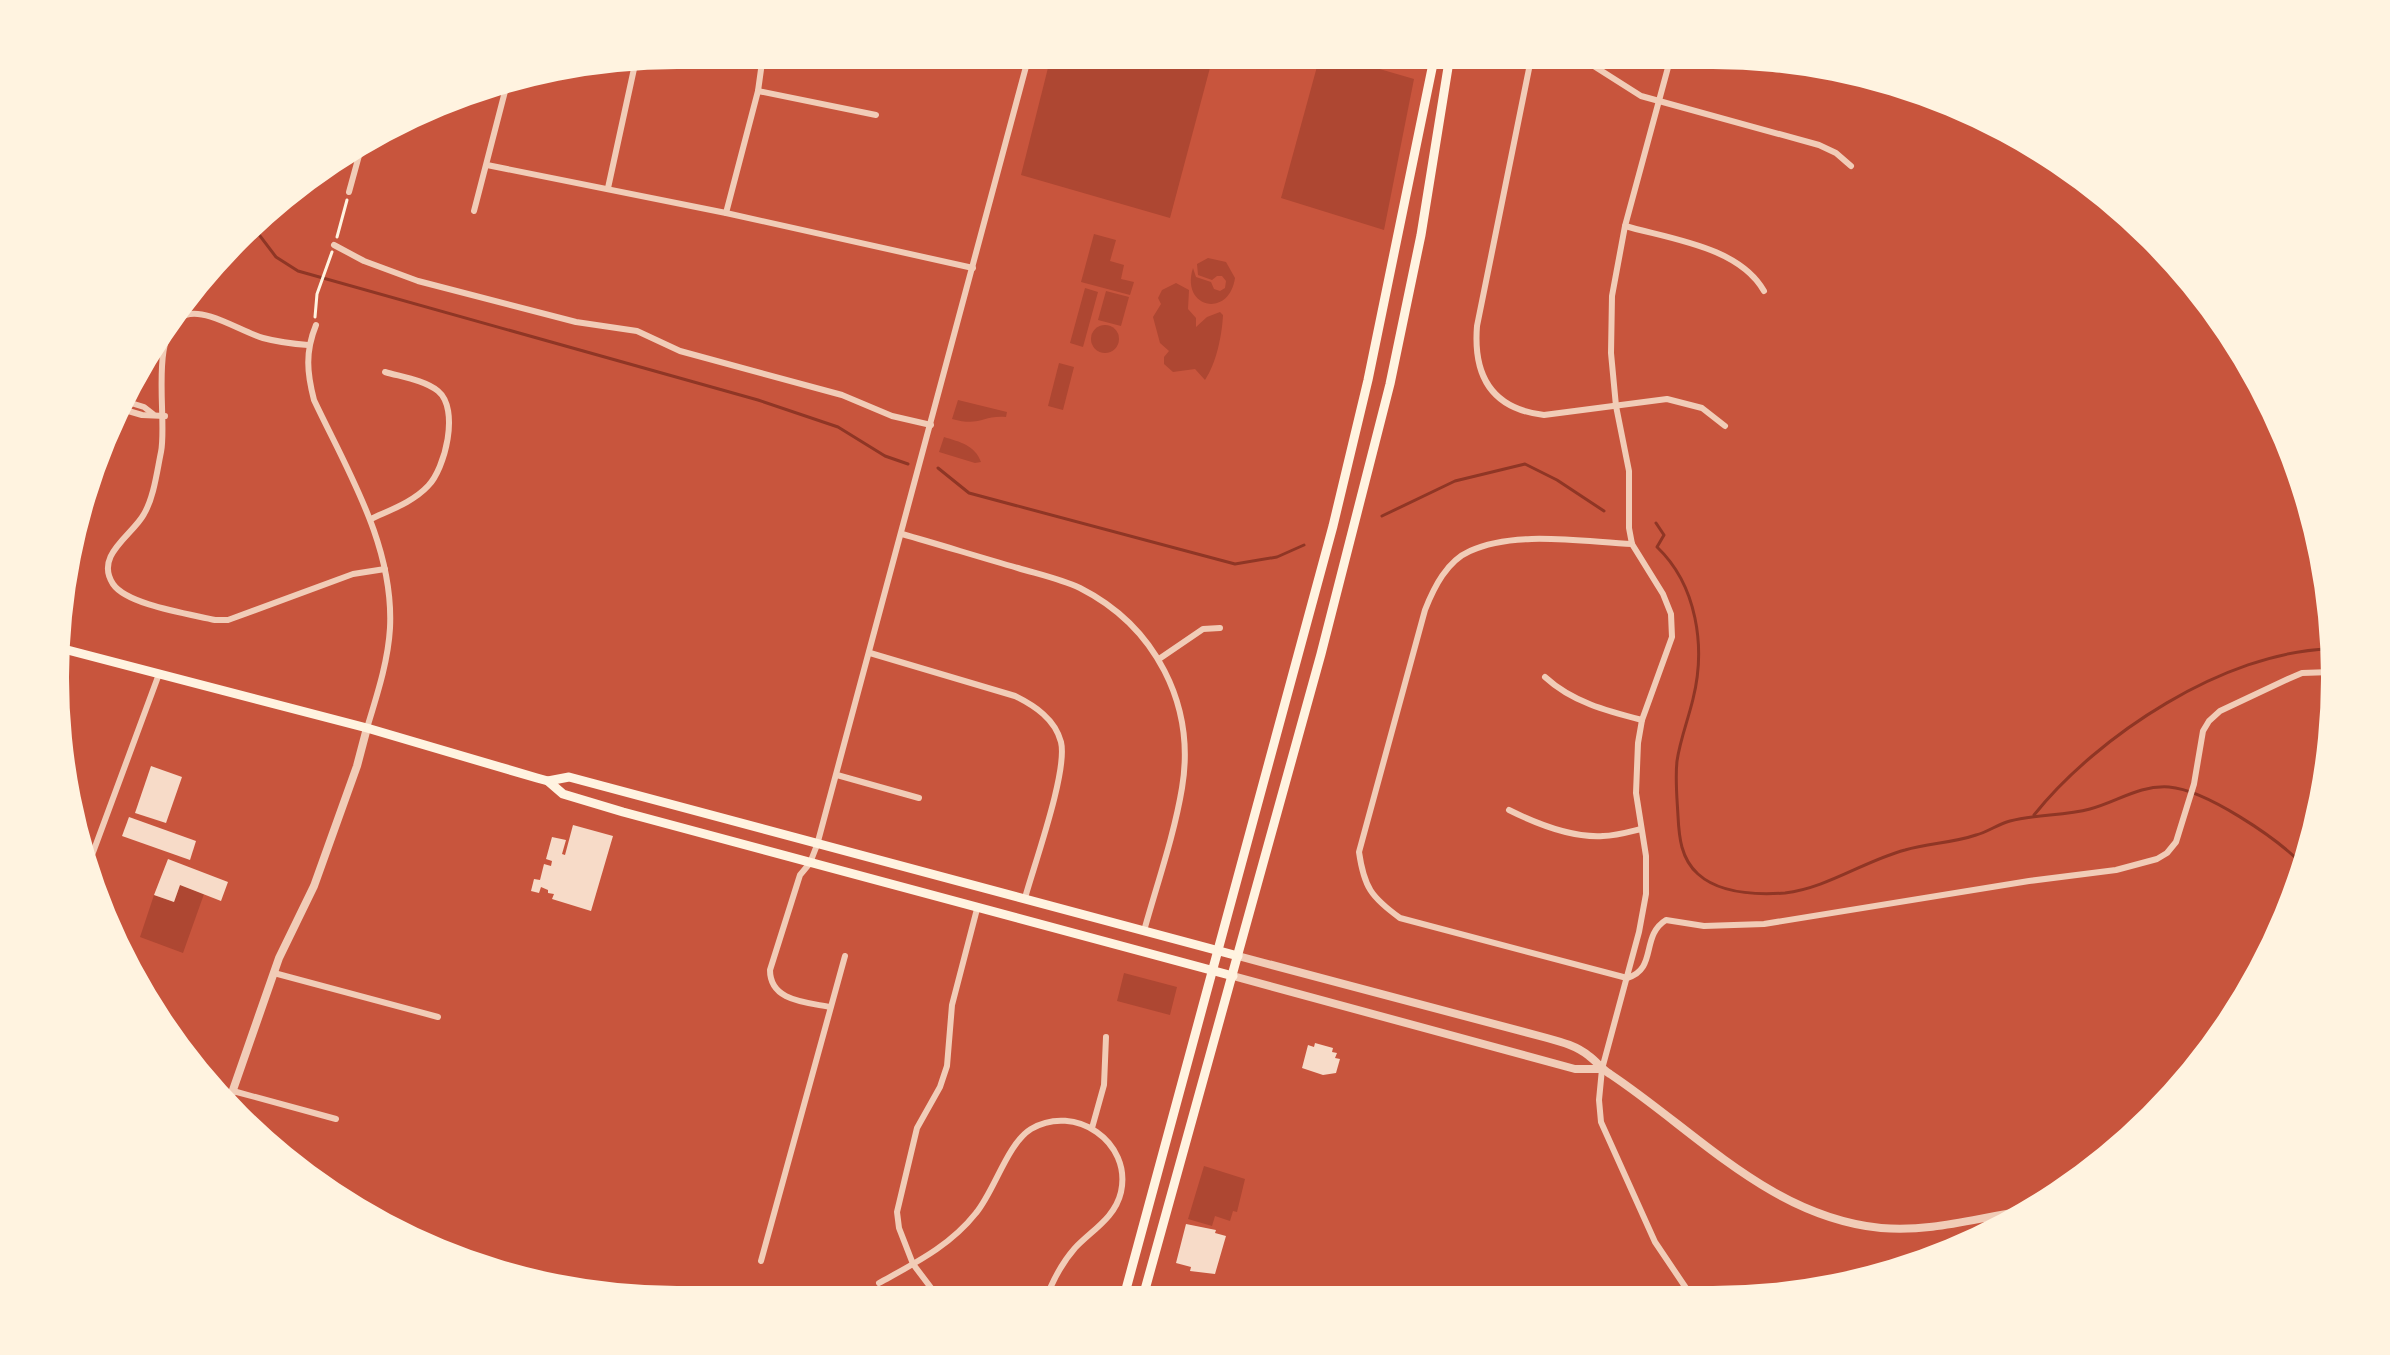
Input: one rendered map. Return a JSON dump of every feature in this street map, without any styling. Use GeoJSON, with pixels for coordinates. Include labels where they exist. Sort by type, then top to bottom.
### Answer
{"type":"FeatureCollection","features":[{"type":"Feature","properties":{"kind":"main road"},"geometry":{"type":"LineString","coordinates":[[1127,1286],[1338,506],[1432,69]]}},
{"type":"Feature","properties":{"kind":"main road"},"geometry":{"type":"LineString","coordinates":[[1146,1286],[1322,654],[1390,384],[1421,235],[1448,69]]}},
{"type":"Feature","properties":{"kind":"main road"},"geometry":{"type":"LineString","coordinates":[[70,651],[367,728],[548,781],[563,794],[580,799],[1233,976]]}},
{"type":"Feature","properties":{"kind":"main road"},"geometry":{"type":"LineString","coordinates":[[548,781],[569,777],[1238,956]]}},
{"type":"Feature","properties":{"kind":"street"},"geometry":{"type":"LineString","coordinates":[[726,213],[761,69]]}},
{"type":"Feature","properties":{"kind":"street"},"geometry":{"type":"LineString","coordinates":[[830,1007],[783,996],[770,982],[770,970],[800,874],[817,845],[837,775],[1025,69]]}},
{"type":"Feature","properties":{"kind":"street"},"geometry":{"type":"LineString","coordinates":[[1529,69],[1477,326],[1479,366],[1494,394],[1509,406],[1544,415],[1667,399],[1702,409],[1725,426]]}},
{"type":"Feature","properties":{"kind":"street"},"geometry":{"type":"LineString","coordinates":[[1598,69],[1641,96],[1819,145],[1851,166]]}},
{"type":"Feature","properties":{"kind":"street"},"geometry":{"type":"LineString","coordinates":[[1668,69],[1617,263],[1611,353],[1629,471],[1632,544],[1663,593],[1671,614],[1672,637],[1642,721],[1636,793],[1646,894],[1602,1069],[1599,1100],[1601,1122],[1655,1242],[1685,1286]]}},
{"type":"Feature","properties":{"kind":"street"},"geometry":{"type":"LineString","coordinates":[[608,188],[634,70]]}},
{"type":"Feature","properties":{"kind":"street"},"geometry":{"type":"LineString","coordinates":[[758,91],[876,115]]}},
{"type":"Feature","properties":{"kind":"street"},"geometry":{"type":"LineString","coordinates":[[474,211],[504,95]]}},
{"type":"Feature","properties":{"kind":"street"},"geometry":{"type":"LineString","coordinates":[[349,192],[358,160]]}},
{"type":"Feature","properties":{"kind":"street"},"geometry":{"type":"LineString","coordinates":[[487,165],[973,268]]}},
{"type":"Feature","properties":{"kind":"street"},"geometry":{"type":"LineString","coordinates":[[1625,226],[1718,254],[1757,278],[1764,291]]}},
{"type":"Feature","properties":{"kind":"street"},"geometry":{"type":"LineString","coordinates":[[334,244],[364,262],[418,280],[576,322],[637,331],[680,351],[842,395],[892,416],[931,425]]}},
{"type":"Feature","properties":{"kind":"street"},"geometry":{"type":"LineString","coordinates":[[189,316],[201,314],[263,338],[308,345]]}},
{"type":"Feature","properties":{"kind":"street"},"geometry":{"type":"LineString","coordinates":[[316,325],[307,365],[314,400],[371,519],[385,569],[390,631],[357,766],[314,886],[274,973],[233,1091],[336,1119]]}},
{"type":"Feature","properties":{"kind":"street"},"geometry":{"type":"LineString","coordinates":[[163,354],[163,447],[144,516],[117,544],[110,559],[114,586],[141,601],[228,620],[353,574],[385,569]]}},
{"type":"Feature","properties":{"kind":"street"},"geometry":{"type":"LineString","coordinates":[[371,519],[432,483],[450,422],[447,401],[440,392],[385,373]]}},
{"type":"Feature","properties":{"kind":"street"},"geometry":{"type":"LineString","coordinates":[[134,403],[165,416]]}},
{"type":"Feature","properties":{"kind":"street"},"geometry":{"type":"LineString","coordinates":[[130,412],[153,413]]}},
{"type":"Feature","properties":{"kind":"street"},"geometry":{"type":"LineString","coordinates":[[902,534],[1078,587],[1130,622],[1159,659],[1177,698],[1184,764],[1177,809],[1144,931]]}},
{"type":"Feature","properties":{"kind":"street"},"geometry":{"type":"LineString","coordinates":[[1632,544],[1497,542],[1468,551],[1443,574],[1425,610],[1359,852],[1371,895],[1400,918],[1627,978],[1644,968],[1653,931],[1666,920],[1704,926],[1764,924],[2116,870],[2157,859],[2176,842],[2209,721],[2220,711],[2302,674],[2321,673]]}},
{"type":"Feature","properties":{"kind":"street"},"geometry":{"type":"LineString","coordinates":[[1159,659],[1203,628],[1220,628]]}},
{"type":"Feature","properties":{"kind":"street"},"geometry":{"type":"LineString","coordinates":[[870,653],[1015,696],[1033,705],[1054,727],[1060,740],[1061,772],[1024,899]]}},
{"type":"Feature","properties":{"kind":"street"},"geometry":{"type":"LineString","coordinates":[[95,851],[159,674]]}},
{"type":"Feature","properties":{"kind":"street"},"geometry":{"type":"LineString","coordinates":[[1545,677],[1582,702],[1642,721]]}},
{"type":"Feature","properties":{"kind":"street"},"geometry":{"type":"LineString","coordinates":[[837,775],[919,798]]}},
{"type":"Feature","properties":{"kind":"street"},"geometry":{"type":"LineString","coordinates":[[1509,811],[1577,834],[1602,836],[1642,829]]}},
{"type":"Feature","properties":{"kind":"street"},"geometry":{"type":"LineString","coordinates":[[930,1286],[914,1264],[898,1228],[897,1212],[917,1128],[947,1066],[952,1006],[977,909]]}},
{"type":"Feature","properties":{"kind":"street"},"geometry":{"type":"LineString","coordinates":[[761,1261],[845,956]]}},
{"type":"Feature","properties":{"kind":"street"},"geometry":{"type":"LineString","coordinates":[[1238,956],[1580,1049],[1770,1192],[1834,1218],[1878,1228],[1938,1228],[1994,1216]]}},
{"type":"Feature","properties":{"kind":"street"},"geometry":{"type":"LineString","coordinates":[[274,973],[438,1017]]}},
{"type":"Feature","properties":{"kind":"street"},"geometry":{"type":"LineString","coordinates":[[1233,976],[1575,1069],[1602,1069]]}},
{"type":"Feature","properties":{"kind":"street"},"geometry":{"type":"LineString","coordinates":[[1092,1128],[1104,1084],[1106,1037]]}},
{"type":"Feature","properties":{"kind":"street"},"geometry":{"type":"LineString","coordinates":[[880,1283],[944,1246],[976,1213],[1018,1140],[1033,1128],[1072,1121],[1105,1137],[1115,1151],[1121,1166],[1120,1193],[1108,1218],[1077,1246],[1052,1286]]}},
{"type":"Feature","properties":{"kind":"path"},"geometry":{"type":"LineString","coordinates":[[316,325],[317,294],[349,192]]}},
{"type":"Feature","properties":{"kind":"shaded area"},"geometry":{"type":"Polygon","coordinates":[[[1048,69],[1210,69],[1170,218],[1021,175],[1048,69]]]}},
{"type":"Feature","properties":{"kind":"shaded area"},"geometry":{"type":"Polygon","coordinates":[[[1316,69],[1380,69],[1414,79],[1384,230],[1281,198],[1316,69]]]}},
{"type":"Feature","properties":{"kind":"shaded area"},"geometry":{"type":"Polygon","coordinates":[[[1094,234],[1116,240],[1110,261],[1124,265],[1121,279],[1134,282],[1130,295],[1081,282],[1094,234]]]}},
{"type":"Feature","properties":{"kind":"shaded area"},"geometry":{"type":"Polygon","coordinates":[[[1208,258],[1226,262],[1235,278],[1231,291],[1216,303],[1199,300],[1191,282],[1193,268],[1196,277],[1211,282],[1214,289],[1225,288],[1222,276],[1212,280],[1198,275],[1197,264],[1208,258]]]}},
{"type":"Feature","properties":{"kind":"shaded area"},"geometry":{"type":"Polygon","coordinates":[[[1176,283],[1189,290],[1188,309],[1196,318],[1196,327],[1207,317],[1223,315],[1218,349],[1205,380],[1195,369],[1173,372],[1164,364],[1169,351],[1160,343],[1153,317],[1162,290],[1176,283]]]}},
{"type":"Feature","properties":{"kind":"shaded area"},"geometry":{"type":"Polygon","coordinates":[[[1085,288],[1098,292],[1083,347],[1070,343],[1085,288]]]}},
{"type":"Feature","properties":{"kind":"shaded area"},"geometry":{"type":"Polygon","coordinates":[[[1106,291],[1129,297],[1121,326],[1098,320],[1106,291]]]}},
{"type":"Feature","properties":{"kind":"shaded area"},"geometry":{"type":"Polygon","coordinates":[[[1105,325],[1115,329],[1119,339],[1115,349],[1105,353],[1095,349],[1091,339],[1095,329],[1105,325]]]}},
{"type":"Feature","properties":{"kind":"shaded area"},"geometry":{"type":"Polygon","coordinates":[[[1059,363],[1074,367],[1063,410],[1048,406],[1059,363]]]}},
{"type":"Feature","properties":{"kind":"shaded area"},"geometry":{"type":"Polygon","coordinates":[[[958,400],[1007,412],[1006,417],[969,422],[952,419],[958,400]]]}},
{"type":"Feature","properties":{"kind":"shaded area"},"geometry":{"type":"Polygon","coordinates":[[[944,437],[971,448],[981,462],[939,452],[944,437]]]}},
{"type":"Feature","properties":{"kind":"shaded area"},"geometry":{"type":"Polygon","coordinates":[[[180,885],[204,894],[183,953],[140,937],[154,895],[174,902],[180,885]]]}},
{"type":"Feature","properties":{"kind":"shaded area"},"geometry":{"type":"Polygon","coordinates":[[[1124,973],[1177,987],[1170,1015],[1117,1001],[1124,973]]]}},
{"type":"Feature","properties":{"kind":"shaded area"},"geometry":{"type":"Polygon","coordinates":[[[1204,1166],[1245,1179],[1230,1221],[1215,1216],[1212,1226],[1188,1219],[1204,1166]]]}},
{"type":"Feature","properties":{"kind":"building"},"geometry":{"type":"Polygon","coordinates":[[[151,766],[182,777],[166,823],[135,813],[151,766]]]}},
{"type":"Feature","properties":{"kind":"building"},"geometry":{"type":"Polygon","coordinates":[[[129,817],[196,841],[190,860],[122,836],[129,817]]]}},
{"type":"Feature","properties":{"kind":"building"},"geometry":{"type":"Polygon","coordinates":[[[573,825],[613,836],[591,911],[552,899],[554,894],[541,887],[539,893],[531,891],[544,864],[551,866],[552,861],[546,859],[552,837],[566,840],[565,855],[573,825]]]}},
{"type":"Feature","properties":{"kind":"building"},"geometry":{"type":"Polygon","coordinates":[[[168,859],[228,882],[221,901],[180,885],[174,902],[154,895],[168,859]]]}},
{"type":"Feature","properties":{"kind":"building"},"geometry":{"type":"Polygon","coordinates":[[[1315,1043],[1337,1053],[1336,1073],[1323,1075],[1302,1068],[1308,1045],[1315,1043]]]}},
{"type":"Feature","properties":{"kind":"building"},"geometry":{"type":"Polygon","coordinates":[[[1186,1224],[1226,1236],[1215,1274],[1190,1271],[1191,1267],[1176,1263],[1186,1224]]]}},
{"type":"Feature","properties":{"kind":"waterway"},"geometry":{"type":"LineString","coordinates":[[260,235],[276,257],[298,271],[758,400],[838,427],[885,456],[908,464]]}},
{"type":"Feature","properties":{"kind":"waterway"},"geometry":{"type":"LineString","coordinates":[[1382,516],[1455,481],[1525,464],[1604,511]]}},
{"type":"Feature","properties":{"kind":"waterway"},"geometry":{"type":"LineString","coordinates":[[938,468],[969,493],[1235,564],[1277,557],[1304,545]]}},
{"type":"Feature","properties":{"kind":"waterway"},"geometry":{"type":"LineString","coordinates":[[1656,523],[1664,535],[1657,547],[1681,579],[1698,638],[1697,679],[1678,753],[1676,788],[1682,847],[1692,868],[1707,881],[1751,893],[1801,890],[1905,850],[1967,838],[2006,822],[2090,809],[2158,787],[2202,796],[2258,828],[2294,857]]}},
{"type":"Feature","properties":{"kind":"waterway"},"geometry":{"type":"LineString","coordinates":[[2034,815],[2092,756],[2166,703],[2248,665],[2320,650]]}}]}
